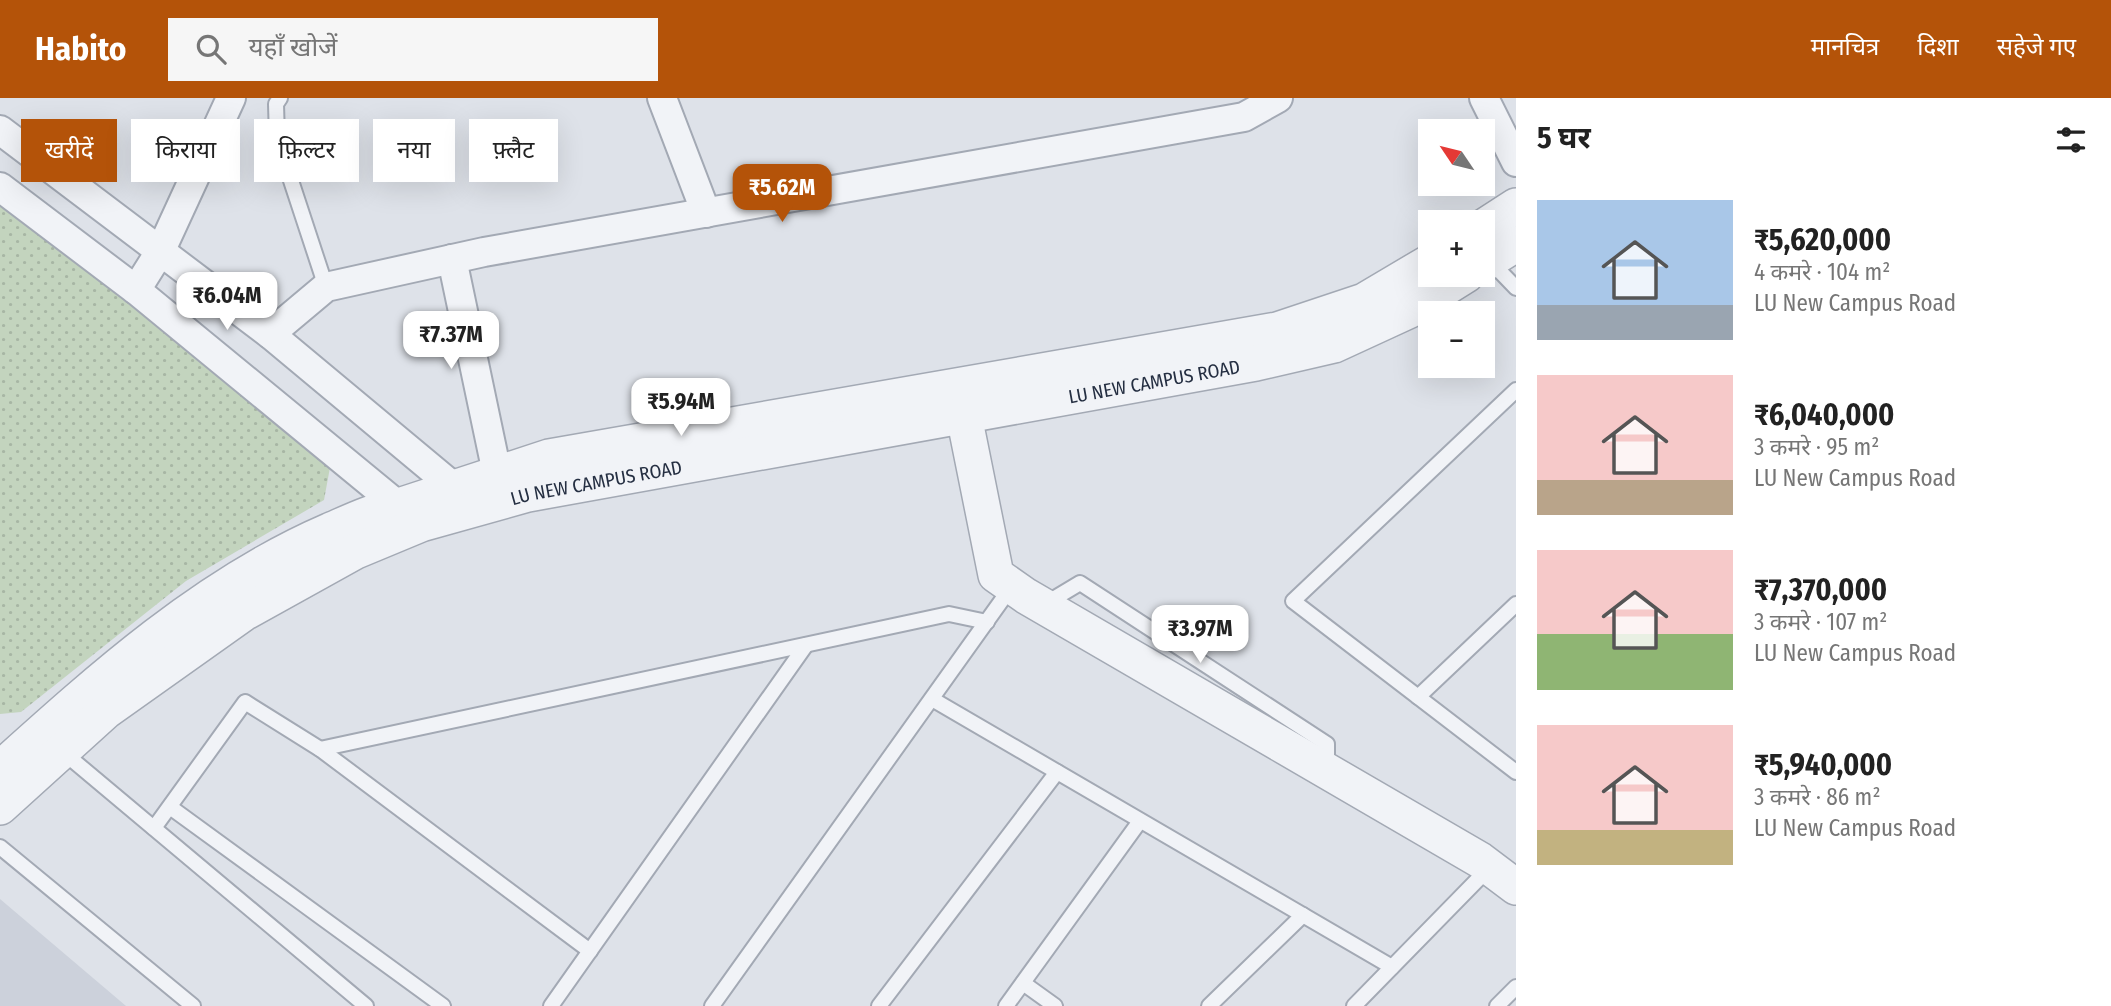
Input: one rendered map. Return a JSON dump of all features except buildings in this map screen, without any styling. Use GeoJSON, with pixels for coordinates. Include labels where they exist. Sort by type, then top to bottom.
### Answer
{"type":"FeatureCollection","features":[{"type":"Feature","properties":{"kind":"street"},"geometry":{"type":"LineString","coordinates":[[136,290],[162,250],[231,98]]}},
{"type":"Feature","properties":{"kind":"street"},"geometry":{"type":"LineString","coordinates":[[662,98],[706,212]]}},
{"type":"Feature","properties":{"kind":"street"},"geometry":{"type":"LineString","coordinates":[[1484,98],[1516,162]]}},
{"type":"Feature","properties":{"kind":"street"},"geometry":{"type":"LineString","coordinates":[[270,334],[326,287],[452,259],[1244,117],[1261,102]]}},
{"type":"Feature","properties":{"kind":"street"},"geometry":{"type":"LineString","coordinates":[[0,130],[270,334],[465,497]]}},
{"type":"Feature","properties":{"kind":"street"},"geometry":{"type":"LineString","coordinates":[[0,187],[136,290],[410,515]]}},
{"type":"Feature","properties":{"kind":"street","name":"LU NEW CAMPUS ROAD"},"geometry":{"type":"LineString","coordinates":[[1495,241],[1516,206]]}},
{"type":"Feature","properties":{"kind":"street"},"geometry":{"type":"LineString","coordinates":[[452,259],[497,473]]}},
{"type":"Feature","properties":{"kind":"street","name":"LU NEW CAMPUS ROAD"},"geometry":{"type":"LineString","coordinates":[[0,807],[106,711],[244,613],[356,551],[410,515],[465,497],[542,492],[1277,330],[1364,302],[1418,269]]}},
{"type":"Feature","properties":{"kind":"street","name":"LU NEW CAMPUS ROAD"},"geometry":{"type":"LineString","coordinates":[[465,497],[497,473],[549,457],[1256,363],[1334,345],[1410,310],[1442,287]]}},
{"type":"Feature","properties":{"kind":"street"},"geometry":{"type":"LineString","coordinates":[[961,401],[996,575],[1042,605],[1503,877]]}},
{"type":"Feature","properties":{"kind":"street","name":"LU NEW CAMPUS ROAD"},"geometry":{"type":"LineString","coordinates":[[0,769],[88,689],[206,600],[291,547],[379,510],[410,515]]}},
{"type":"Feature","properties":{"kind":"lane"},"geometry":{"type":"LineString","coordinates":[[280,98],[276,104],[277,138],[326,287]]}},
{"type":"Feature","properties":{"kind":"lane"},"geometry":{"type":"LineString","coordinates":[[1495,263],[1516,288]]}},
{"type":"Feature","properties":{"kind":"lane"},"geometry":{"type":"LineString","coordinates":[[1516,390],[1293,601],[1516,772]]}},
{"type":"Feature","properties":{"kind":"lane"},"geometry":{"type":"LineString","coordinates":[[712,1006],[1012,586]]}},
{"type":"Feature","properties":{"kind":"lane"},"geometry":{"type":"LineString","coordinates":[[1418,696],[1516,604]]}},
{"type":"Feature","properties":{"kind":"lane"},"geometry":{"type":"LineString","coordinates":[[320,749],[949,614],[986,622]]}},
{"type":"Feature","properties":{"kind":"lane"},"geometry":{"type":"LineString","coordinates":[[551,1006],[806,645]]}},
{"type":"Feature","properties":{"kind":"lane"},"geometry":{"type":"LineString","coordinates":[[932,699],[1392,967]]}},
{"type":"Feature","properties":{"kind":"lane"},"geometry":{"type":"LineString","coordinates":[[154,828],[245,702],[320,749],[590,951]]}},
{"type":"Feature","properties":{"kind":"lane"},"geometry":{"type":"LineString","coordinates":[[62,751],[366,1006]]}},
{"type":"Feature","properties":{"kind":"lane"},"geometry":{"type":"LineString","coordinates":[[885,1004],[1057,772]]}},
{"type":"Feature","properties":{"kind":"lane"},"geometry":{"type":"LineString","coordinates":[[170,807],[443,1006]]}},
{"type":"Feature","properties":{"kind":"lane"},"geometry":{"type":"LineString","coordinates":[[1006,1006],[1140,821]]}},
{"type":"Feature","properties":{"kind":"lane"},"geometry":{"type":"LineString","coordinates":[[0,847],[193,1006]]}},
{"type":"Feature","properties":{"kind":"lane"},"geometry":{"type":"LineString","coordinates":[[1354,1006],[1392,967],[1503,877]]}},
{"type":"Feature","properties":{"kind":"lane"},"geometry":{"type":"LineString","coordinates":[[1209,1006],[1303,915]]}},
{"type":"Feature","properties":{"kind":"lane"},"geometry":{"type":"LineString","coordinates":[[1023,982],[1055,1006]]}},
{"type":"Feature","properties":{"kind":"lane"},"geometry":{"type":"LineString","coordinates":[[1497,1006],[1516,987]]}},
{"type":"Feature","properties":{"kind":"shaded area"},"geometry":{"type":"Polygon","coordinates":[[[0,899],[126,1006],[0,1006],[0,899]]]}},
{"type":"Feature","properties":{"kind":"green space"},"geometry":{"type":"Polygon","coordinates":[[[6,202],[331,462],[324,500],[186,581],[21,712],[0,714],[0,205],[6,202]]]}}]}
